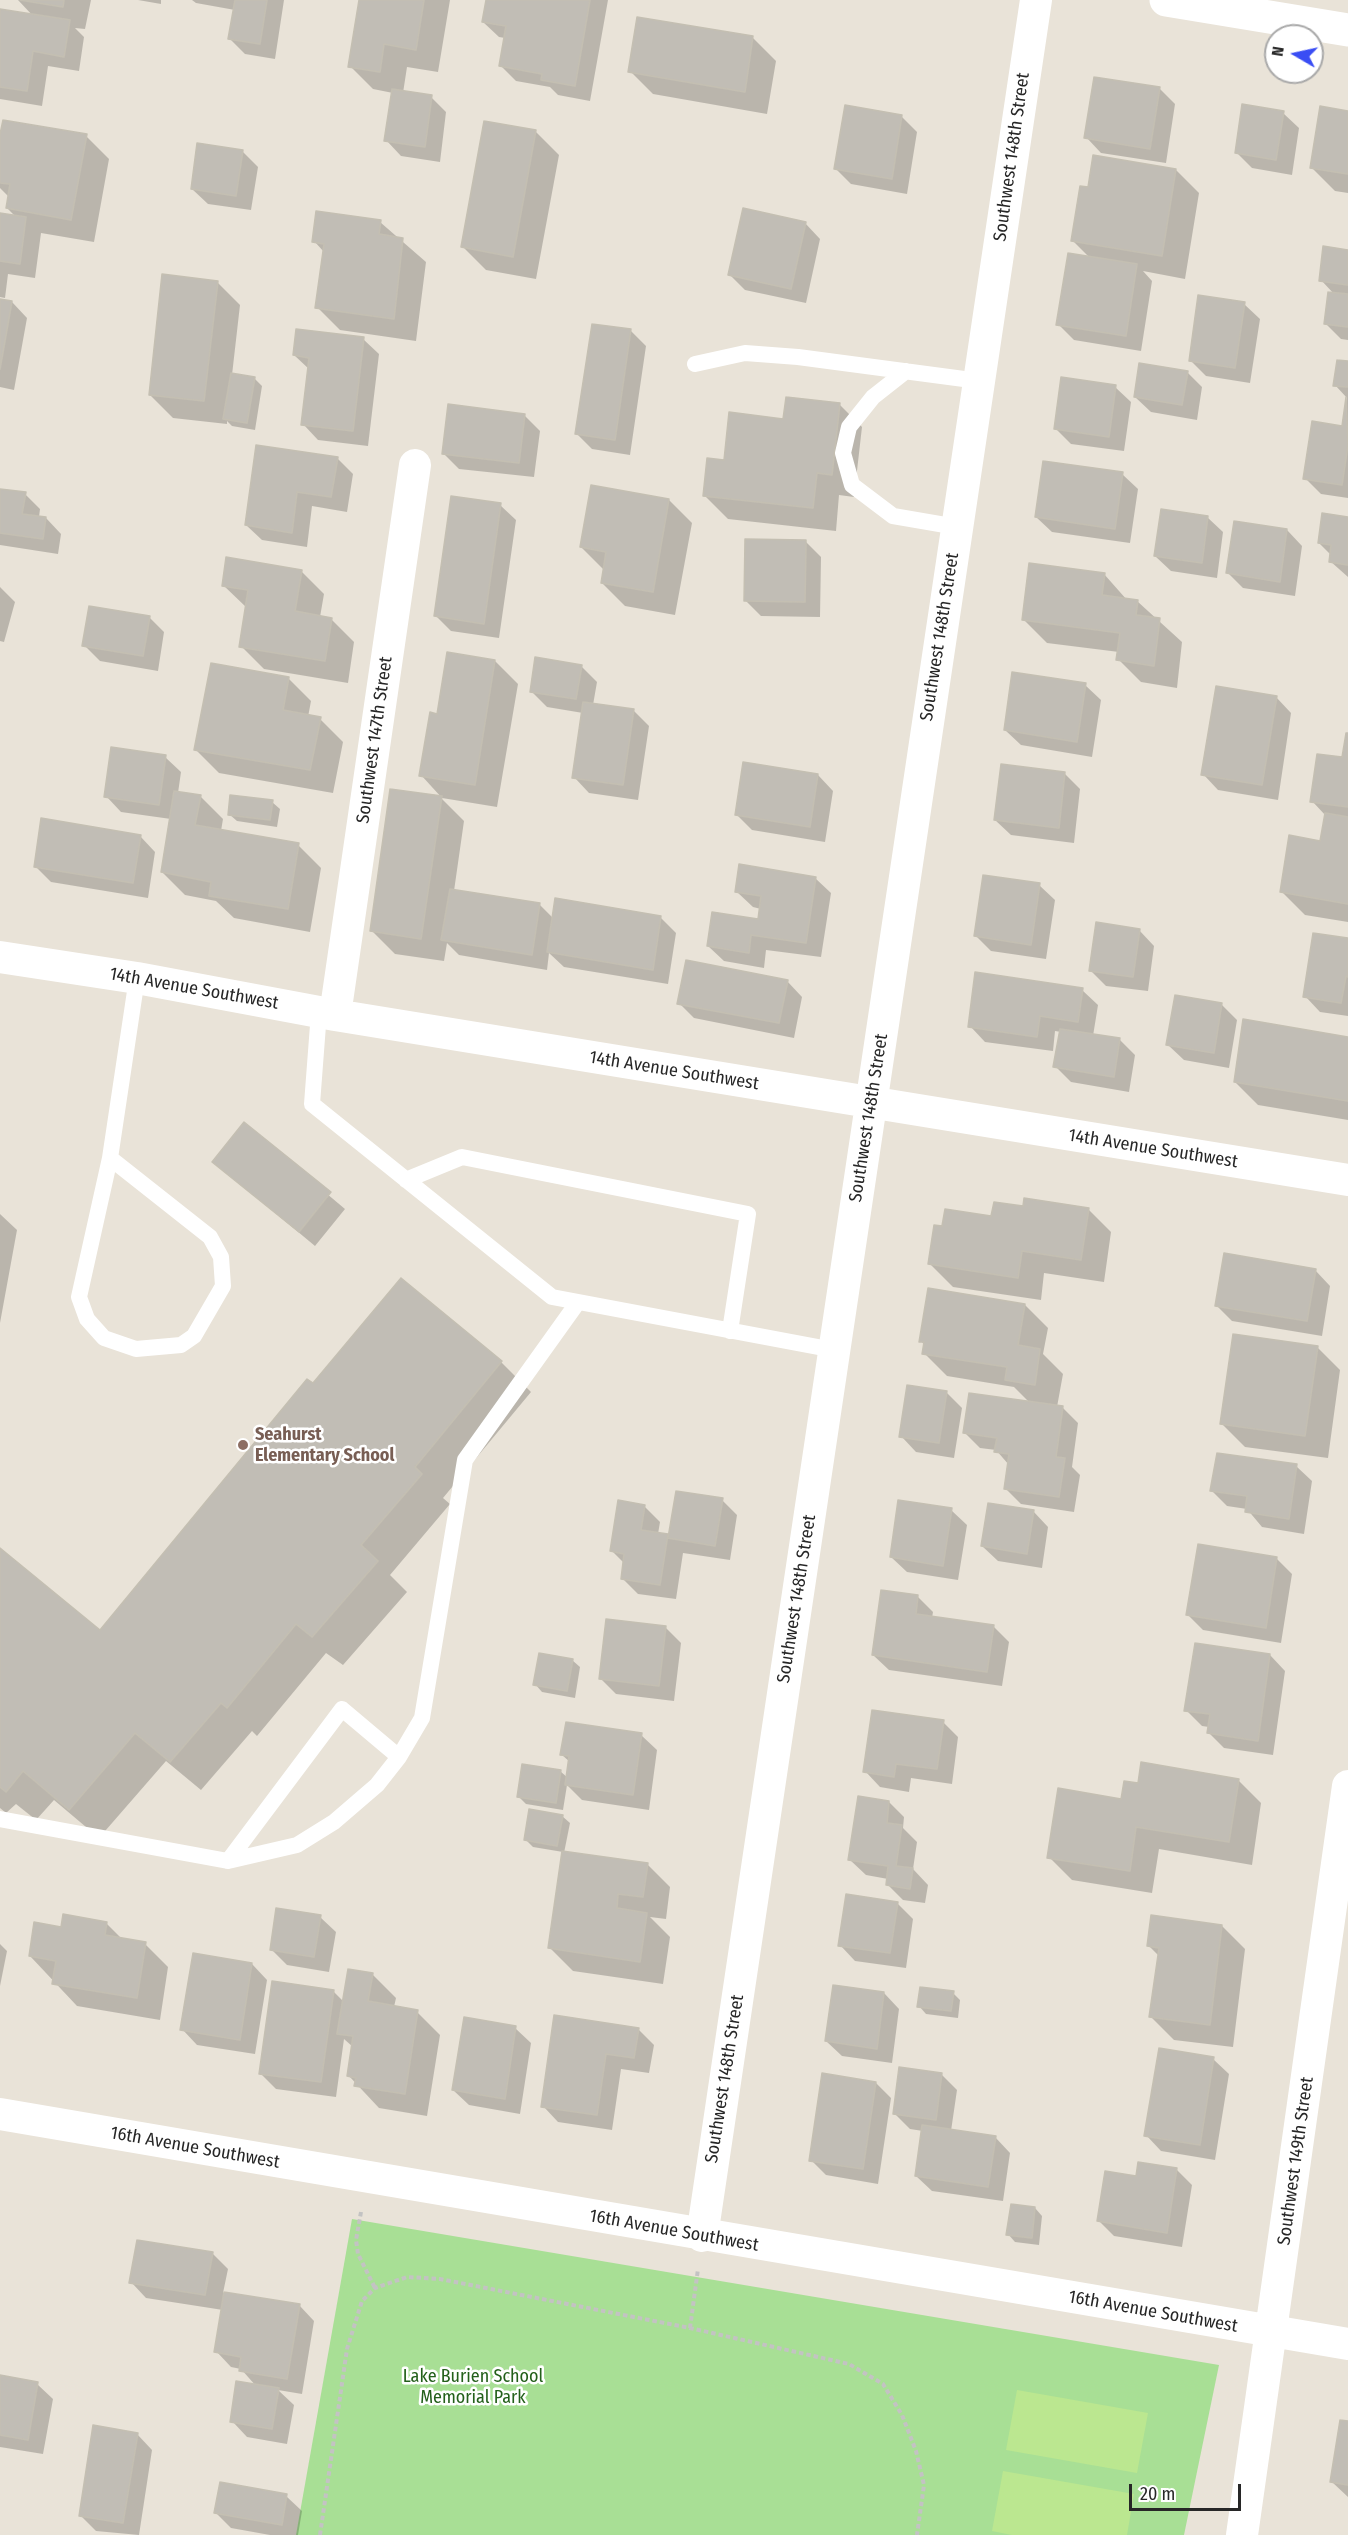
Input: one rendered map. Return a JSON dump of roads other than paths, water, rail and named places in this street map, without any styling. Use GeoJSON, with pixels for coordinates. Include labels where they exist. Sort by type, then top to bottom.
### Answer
{"type":"FeatureCollection","features":[{"type":"Feature","properties":{"kind":"street","name":"Southwest 148th Street"},"geometry":{"type":"LineString","coordinates":[[702,2236],[1036,0]]}},
{"type":"Feature","properties":{"kind":"street"},"geometry":{"type":"LineString","coordinates":[[1166,0],[1348,30]]}},
{"type":"Feature","properties":{"kind":"street","name":"Southwest 147th Street"},"geometry":{"type":"LineString","coordinates":[[327,1014],[415,465]]}},
{"type":"Feature","properties":{"kind":"street","name":"14th Avenue Southwest"},"geometry":{"type":"LineString","coordinates":[[0,957],[137,978],[327,1014],[1348,1180]]}},
{"type":"Feature","properties":{"kind":"street","name":"Southwest 149th Street"},"geometry":{"type":"LineString","coordinates":[[1242,2535],[1348,1786]]}},
{"type":"Feature","properties":{"kind":"street","name":"16th Avenue Southwest"},"geometry":{"type":"LineString","coordinates":[[0,2114],[702,2236],[1348,2344]]}},
{"type":"Feature","properties":{"kind":"lane"},"geometry":{"type":"LineString","coordinates":[[695,364],[745,353],[979,381]]}},
{"type":"Feature","properties":{"kind":"lane"},"geometry":{"type":"LineString","coordinates":[[906,371],[873,397],[849,427],[843,453],[852,485],[893,516],[957,527]]}},
{"type":"Feature","properties":{"kind":"lane"},"geometry":{"type":"LineString","coordinates":[[110,1158],[210,1237],[221,1257],[223,1286],[194,1336],[181,1345],[136,1349],[104,1338],[87,1319],[80,1297],[110,1158],[137,978]]}},
{"type":"Feature","properties":{"kind":"lane"},"geometry":{"type":"LineString","coordinates":[[327,1014],[312,1104],[552,1298],[834,1350]]}},
{"type":"Feature","properties":{"kind":"lane"},"geometry":{"type":"LineString","coordinates":[[406,1180],[462,1157],[748,1214],[730,1331]]}},
{"type":"Feature","properties":{"kind":"lane"},"geometry":{"type":"LineString","coordinates":[[0,1819],[228,1861],[297,1845],[334,1822],[368,1792],[399,1756],[422,1718],[465,1460],[578,1302]]}},
{"type":"Feature","properties":{"kind":"lane"},"geometry":{"type":"LineString","coordinates":[[228,1861],[342,1709],[399,1756]]}},
{"type":"Feature","properties":{"kind":"place","name":"Seahurst Elementary School"},"geometry":{"type":"Point","coordinates":[243,1445]}},
{"type":"Feature","properties":{"kind":"park label","name":"Lake Burien School Memorial Park"},"geometry":{"type":"Point","coordinates":[473,2387]}}]}
